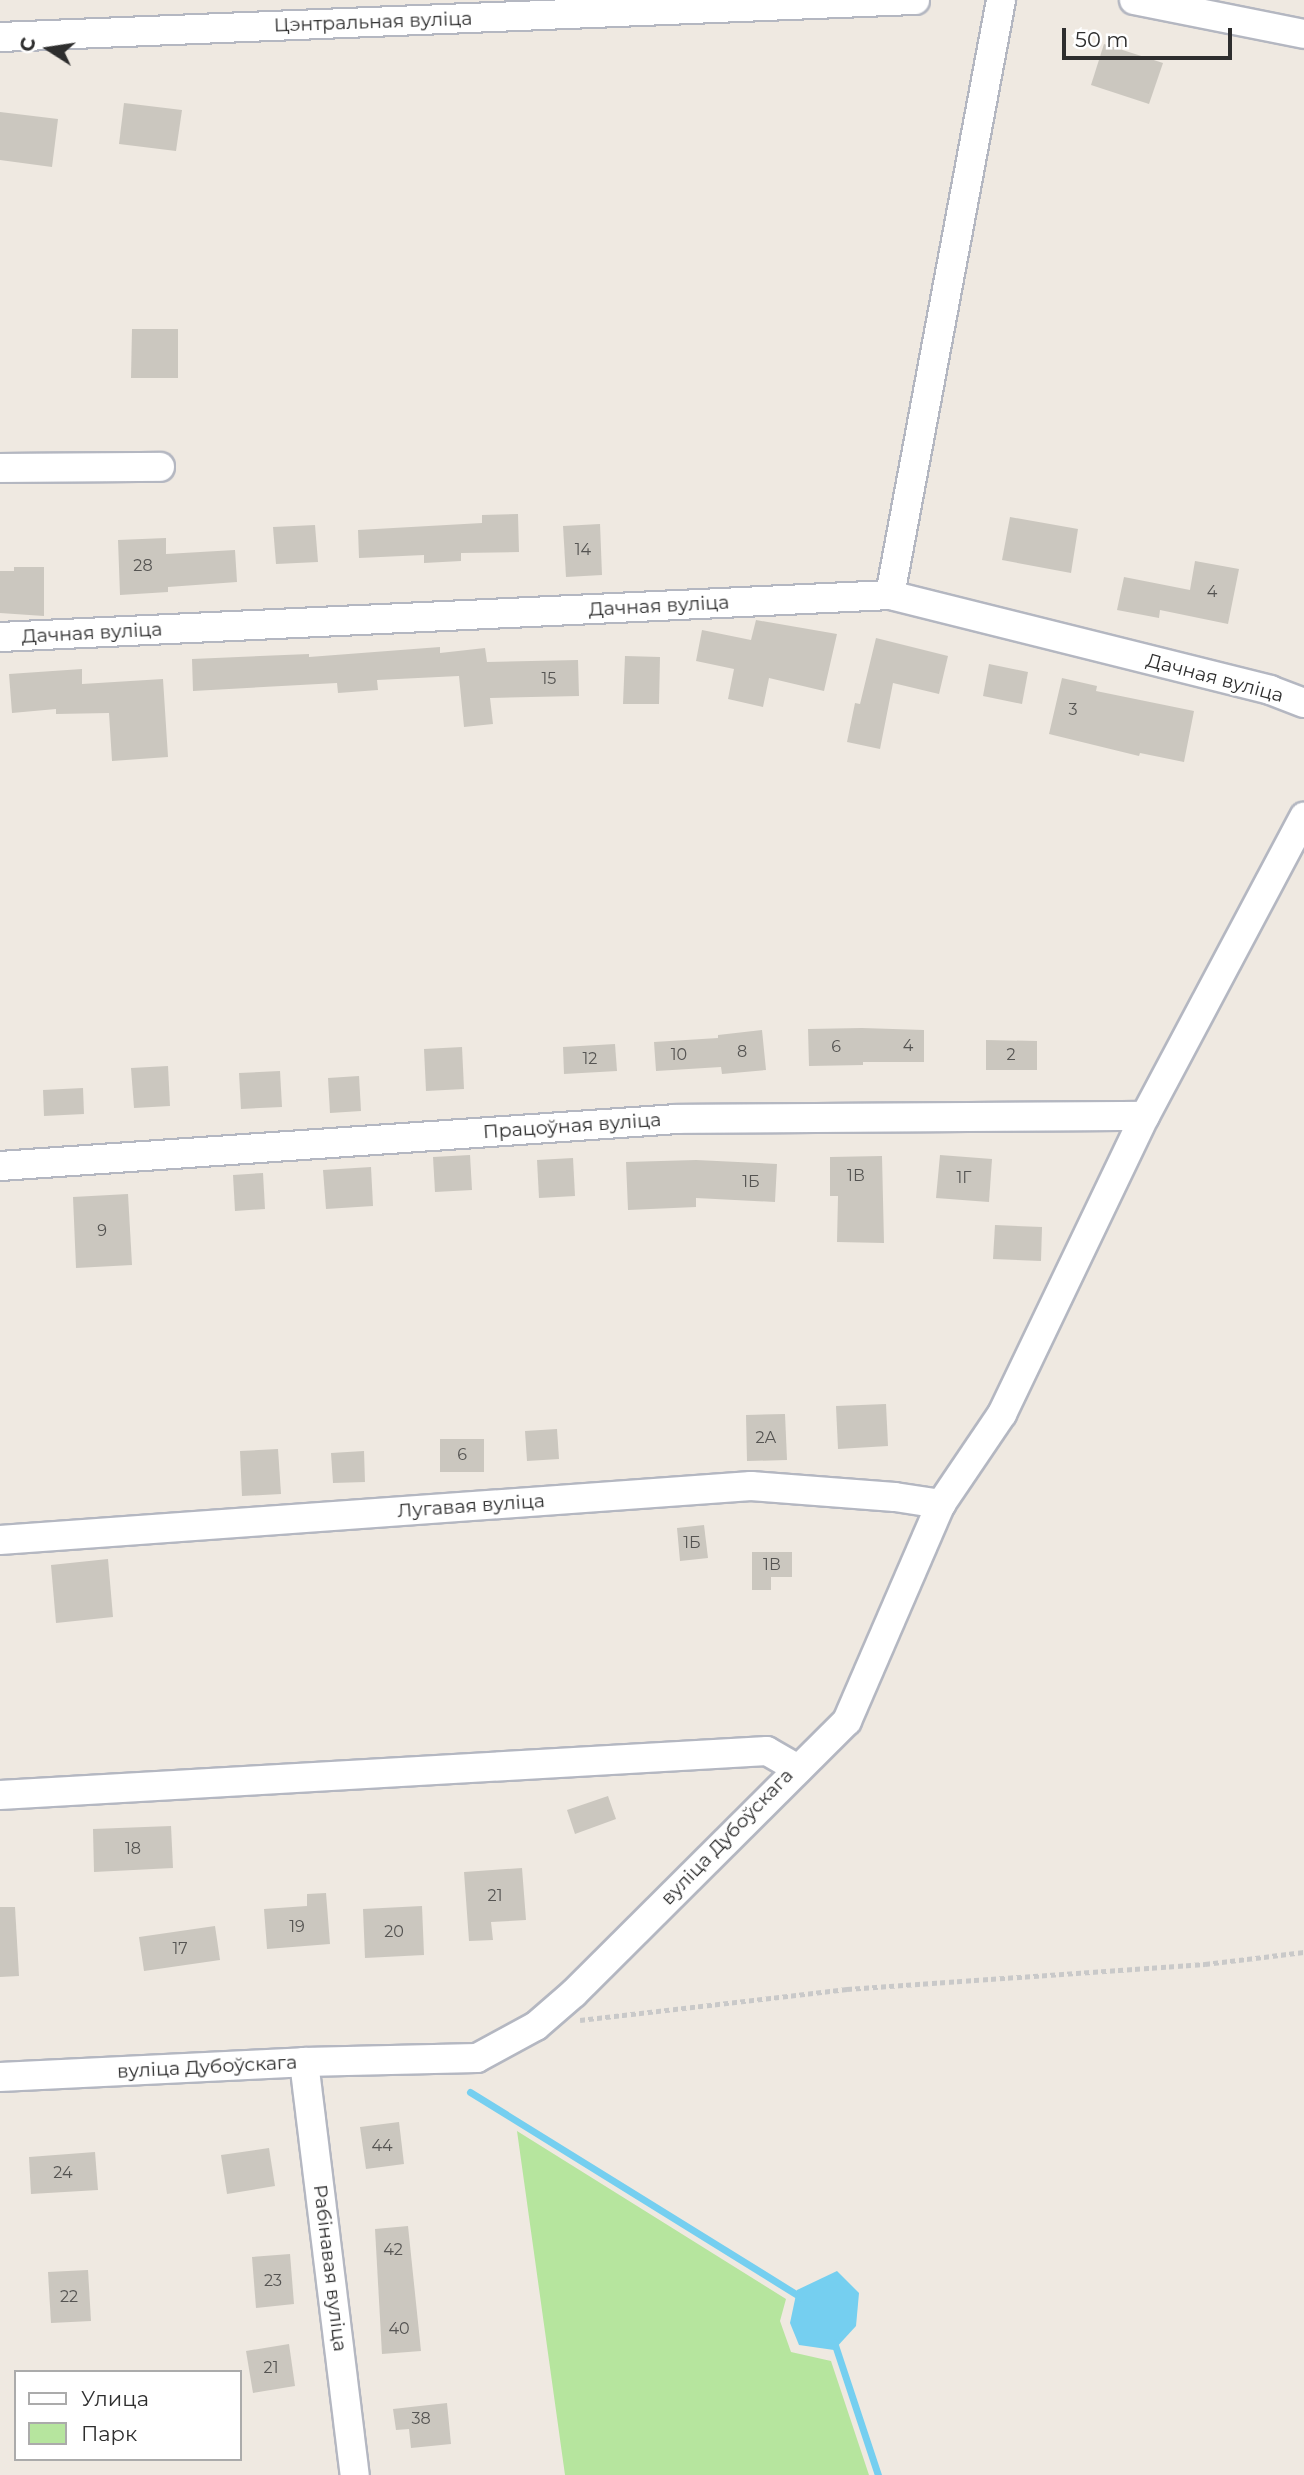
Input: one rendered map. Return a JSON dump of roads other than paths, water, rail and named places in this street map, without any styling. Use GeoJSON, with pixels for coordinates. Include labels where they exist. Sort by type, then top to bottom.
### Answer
{"type":"FeatureCollection","features":[{"type":"Feature","properties":{"kind":"street","name":"Цэнтральная вуліца"},"geometry":{"type":"LineString","coordinates":[[0,37],[915,0]]}},
{"type":"Feature","properties":{"kind":"street"},"geometry":{"type":"LineString","coordinates":[[890,595],[1001,0]]}},
{"type":"Feature","properties":{"kind":"street"},"geometry":{"type":"LineString","coordinates":[[1134,0],[1304,34]]}},
{"type":"Feature","properties":{"kind":"street"},"geometry":{"type":"LineString","coordinates":[[0,468],[160,467]]}},
{"type":"Feature","properties":{"kind":"street","name":"Дачная вуліца"},"geometry":{"type":"LineString","coordinates":[[0,638],[890,595],[1269,690],[1304,703]]}},
{"type":"Feature","properties":{"kind":"street"},"geometry":{"type":"LineString","coordinates":[[798,1769],[847,1721],[941,1504],[1003,1414],[1145,1116],[1304,817]]}},
{"type":"Feature","properties":{"kind":"street","name":"Працоўная вуліца"},"geometry":{"type":"LineString","coordinates":[[0,1166],[677,1119],[1145,1116]]}},
{"type":"Feature","properties":{"kind":"street","name":"Лугавая вуліца"},"geometry":{"type":"LineString","coordinates":[[0,1539],[751,1486],[941,1504]]}},
{"type":"Feature","properties":{"kind":"street","name":"вуліца Дубоўскага"},"geometry":{"type":"LineString","coordinates":[[0,1795],[767,1751],[798,1769],[575,1993],[537,2025],[477,2057],[304,2062],[0,2077]]}},
{"type":"Feature","properties":{"kind":"street","name":"Рабінавая вуліца"},"geometry":{"type":"LineString","coordinates":[[304,2062],[355,2475]]}},
{"type":"Feature","properties":{"kind":"water"},"geometry":{"type":"Polygon","coordinates":[[[837,2271],[859,2293],[856,2326],[834,2350],[799,2345],[790,2323],[797,2290],[837,2271]]]}},
{"type":"Feature","properties":{"kind":"waterway"},"geometry":{"type":"LineString","coordinates":[[470,2092],[802,2298]]}},
{"type":"Feature","properties":{"kind":"waterway"},"geometry":{"type":"LineString","coordinates":[[834,2342],[878,2475]]}}]}
